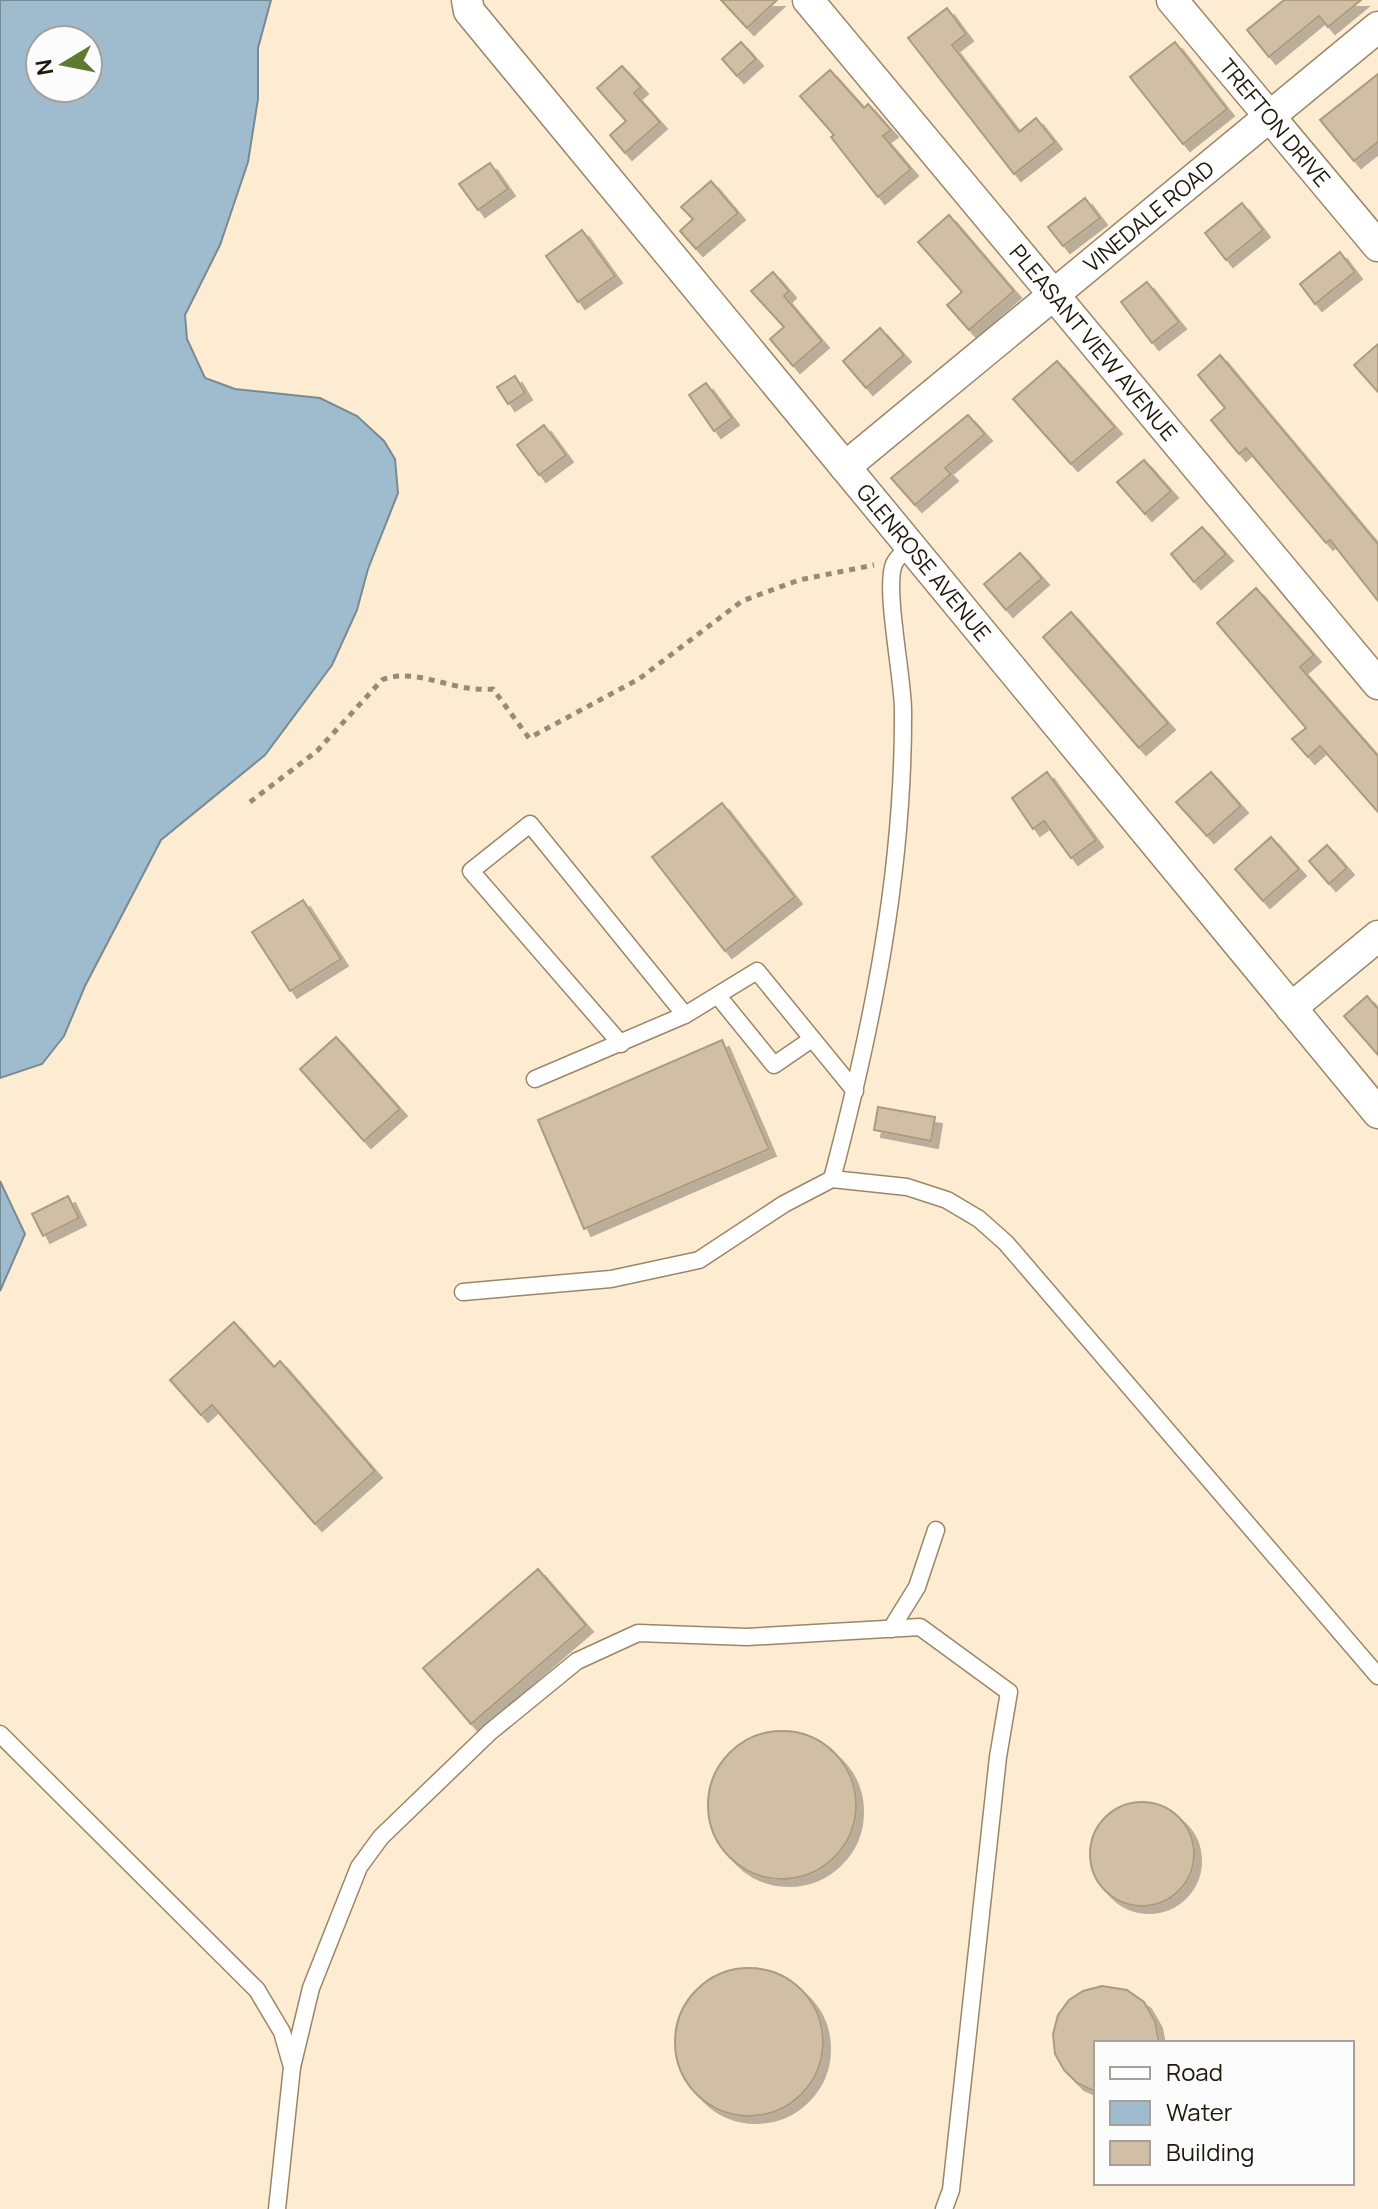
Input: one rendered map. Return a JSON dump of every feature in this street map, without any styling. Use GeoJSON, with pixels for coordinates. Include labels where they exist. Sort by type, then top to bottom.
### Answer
{"type":"FeatureCollection","features":[{"type":"Feature","properties":{"kind":"street","name":"PLEASANT VIEW AVENUE"},"geometry":{"type":"LineString","coordinates":[[808,0],[1378,684]]}},
{"type":"Feature","properties":{"kind":"street","name":"TREFTON DRIVE"},"geometry":{"type":"LineString","coordinates":[[1172,0],[1378,246]]}},
{"type":"Feature","properties":{"kind":"street","name":"GLENROSE AVENUE"},"geometry":{"type":"LineString","coordinates":[[468,6],[1378,1113]]}},
{"type":"Feature","properties":{"kind":"street","name":"VINEDALE ROAD"},"geometry":{"type":"LineString","coordinates":[[845,467],[1378,27]]}},
{"type":"Feature","properties":{"kind":"street"},"geometry":{"type":"LineString","coordinates":[[1291,1008],[1378,936]]}},
{"type":"Feature","properties":{"kind":"lane"},"geometry":{"type":"LineString","coordinates":[[832,1179],[855,1091],[885,949],[896,860],[903,699],[891,579],[896,559],[910,546]]}},
{"type":"Feature","properties":{"kind":"lane"},"geometry":{"type":"LineString","coordinates":[[621,1044],[471,871],[530,824],[685,1015]]}},
{"type":"Feature","properties":{"kind":"lane"},"geometry":{"type":"LineString","coordinates":[[535,1079],[685,1015],[757,971],[855,1091]]}},
{"type":"Feature","properties":{"kind":"lane"},"geometry":{"type":"LineString","coordinates":[[718,996],[774,1065],[812,1039]]}},
{"type":"Feature","properties":{"kind":"lane"},"geometry":{"type":"LineString","coordinates":[[463,1292],[611,1279],[699,1260],[784,1204],[832,1179],[907,1187],[947,1200],[979,1219],[1006,1243],[1378,1676]]}},
{"type":"Feature","properties":{"kind":"lane"},"geometry":{"type":"LineString","coordinates":[[891,1629],[917,1587],[936,1530]]}},
{"type":"Feature","properties":{"kind":"lane"},"geometry":{"type":"LineString","coordinates":[[277,2209],[292,2067],[311,1988],[359,1867],[381,1837],[490,1732],[577,1661],[638,1633],[747,1637],[920,1627],[1009,1692],[998,1757],[951,2190],[944,2209]]}},
{"type":"Feature","properties":{"kind":"lane"},"geometry":{"type":"LineString","coordinates":[[0,1734],[257,1990],[282,2032],[292,2067]]}},
{"type":"Feature","properties":{"kind":"path"},"geometry":{"type":"LineString","coordinates":[[250,802],[317,751],[382,680],[394,675],[460,690],[493,689],[529,738],[639,679],[742,601],[799,580],[867,569],[910,546]]}},
{"type":"Feature","properties":{"kind":"water"},"geometry":{"type":"Polygon","coordinates":[[[0,0],[271,0],[258,48],[258,99],[248,162],[220,245],[185,315],[187,339],[205,378],[235,389],[320,398],[357,416],[384,441],[395,459],[398,493],[368,569],[357,610],[332,665],[265,755],[161,840],[85,986],[64,1036],[42,1064],[0,1078],[0,0]]]}},
{"type":"Feature","properties":{"kind":"water"},"geometry":{"type":"Polygon","coordinates":[[[0,1181],[25,1234],[0,1291],[0,1181]]]}},
{"type":"Feature","properties":{"kind":"building"},"geometry":{"type":"Polygon","coordinates":[[[721,0],[777,0],[747,28],[721,0]]]}},
{"type":"Feature","properties":{"kind":"building"},"geometry":{"type":"Polygon","coordinates":[[[1284,0],[1361,0],[1328,27],[1319,16],[1269,57],[1247,30],[1284,0]]]}},
{"type":"Feature","properties":{"kind":"building"},"geometry":{"type":"Polygon","coordinates":[[[947,8],[966,34],[952,45],[1019,132],[1036,118],[1055,142],[1014,174],[908,38],[947,8]]]}},
{"type":"Feature","properties":{"kind":"building"},"geometry":{"type":"Polygon","coordinates":[[[741,42],[756,59],[737,76],[722,59],[741,42]]]}},
{"type":"Feature","properties":{"kind":"building"},"geometry":{"type":"Polygon","coordinates":[[[1175,42],[1227,109],[1183,144],[1130,77],[1175,42]]]}},
{"type":"Feature","properties":{"kind":"building"},"geometry":{"type":"Polygon","coordinates":[[[622,66],[641,87],[634,93],[660,122],[625,153],[610,135],[626,121],[597,88],[622,66]]]}},
{"type":"Feature","properties":{"kind":"building"},"geometry":{"type":"Polygon","coordinates":[[[830,70],[864,108],[868,104],[891,130],[883,136],[911,169],[878,197],[831,137],[834,135],[800,96],[830,70]]]}},
{"type":"Feature","properties":{"kind":"building"},"geometry":{"type":"Polygon","coordinates":[[[1378,74],[1378,142],[1354,161],[1320,120],[1378,74]]]}},
{"type":"Feature","properties":{"kind":"building"},"geometry":{"type":"Polygon","coordinates":[[[490,163],[508,189],[478,210],[459,184],[490,163]]]}},
{"type":"Feature","properties":{"kind":"building"},"geometry":{"type":"Polygon","coordinates":[[[711,181],[738,213],[696,249],[680,231],[693,219],[681,207],[711,181]]]}},
{"type":"Feature","properties":{"kind":"building"},"geometry":{"type":"Polygon","coordinates":[[[1085,198],[1100,218],[1063,246],[1048,227],[1085,198]]]}},
{"type":"Feature","properties":{"kind":"building"},"geometry":{"type":"Polygon","coordinates":[[[1242,203],[1263,230],[1226,260],[1205,233],[1242,203]]]}},
{"type":"Feature","properties":{"kind":"building"},"geometry":{"type":"Polygon","coordinates":[[[949,215],[1014,291],[969,330],[947,305],[962,292],[918,242],[949,215]]]}},
{"type":"Feature","properties":{"kind":"building"},"geometry":{"type":"Polygon","coordinates":[[[582,230],[615,276],[578,302],[546,256],[582,230]]]}},
{"type":"Feature","properties":{"kind":"building"},"geometry":{"type":"Polygon","coordinates":[[[1340,252],[1355,272],[1315,304],[1300,284],[1340,252]]]}},
{"type":"Feature","properties":{"kind":"building"},"geometry":{"type":"Polygon","coordinates":[[[773,272],[789,291],[784,296],[822,341],[793,366],[770,339],[784,327],[751,291],[773,272]]]}},
{"type":"Feature","properties":{"kind":"building"},"geometry":{"type":"Polygon","coordinates":[[[1147,282],[1179,322],[1152,343],[1121,302],[1147,282]]]}},
{"type":"Feature","properties":{"kind":"building"},"geometry":{"type":"Polygon","coordinates":[[[880,328],[904,355],[866,388],[843,361],[880,328]]]}},
{"type":"Feature","properties":{"kind":"building"},"geometry":{"type":"Polygon","coordinates":[[[1378,344],[1378,392],[1354,365],[1378,344]]]}},
{"type":"Feature","properties":{"kind":"building"},"geometry":{"type":"Polygon","coordinates":[[[1220,355],[1378,544],[1378,601],[1330,540],[1326,543],[1246,448],[1239,454],[1211,420],[1225,408],[1198,375],[1220,355]]]}},
{"type":"Feature","properties":{"kind":"building"},"geometry":{"type":"Polygon","coordinates":[[[1057,361],[1115,427],[1071,464],[1013,399],[1057,361]]]}},
{"type":"Feature","properties":{"kind":"building"},"geometry":{"type":"Polygon","coordinates":[[[515,376],[525,393],[508,404],[497,387],[515,376]]]}},
{"type":"Feature","properties":{"kind":"building"},"geometry":{"type":"Polygon","coordinates":[[[706,383],[732,418],[714,431],[689,395],[706,383]]]}},
{"type":"Feature","properties":{"kind":"building"},"geometry":{"type":"Polygon","coordinates":[[[968,415],[985,434],[945,468],[951,474],[915,505],[891,478],[968,415]]]}},
{"type":"Feature","properties":{"kind":"building"},"geometry":{"type":"Polygon","coordinates":[[[544,425],[566,455],[539,475],[517,445],[544,425]]]}},
{"type":"Feature","properties":{"kind":"building"},"geometry":{"type":"Polygon","coordinates":[[[1144,460],[1171,491],[1145,514],[1117,482],[1144,460]]]}},
{"type":"Feature","properties":{"kind":"building"},"geometry":{"type":"Polygon","coordinates":[[[1202,527],[1226,554],[1194,582],[1171,554],[1202,527]]]}},
{"type":"Feature","properties":{"kind":"building"},"geometry":{"type":"Polygon","coordinates":[[[1020,553],[1042,578],[1006,610],[984,584],[1020,553]]]}},
{"type":"Feature","properties":{"kind":"building"},"geometry":{"type":"Polygon","coordinates":[[[1256,588],[1314,655],[1300,667],[1378,756],[1378,812],[1320,746],[1308,757],[1292,739],[1306,728],[1217,623],[1256,588]]]}},
{"type":"Feature","properties":{"kind":"building"},"geometry":{"type":"Polygon","coordinates":[[[1071,612],[1168,723],[1139,748],[1043,637],[1071,612]]]}},
{"type":"Feature","properties":{"kind":"building"},"geometry":{"type":"Polygon","coordinates":[[[1047,772],[1096,840],[1071,858],[1044,821],[1033,829],[1012,798],[1047,772]]]}},
{"type":"Feature","properties":{"kind":"building"},"geometry":{"type":"Polygon","coordinates":[[[1211,772],[1241,806],[1207,836],[1176,802],[1211,772]]]}},
{"type":"Feature","properties":{"kind":"building"},"geometry":{"type":"Polygon","coordinates":[[[722,803],[795,897],[725,951],[652,857],[722,803]]]}},
{"type":"Feature","properties":{"kind":"building"},"geometry":{"type":"Polygon","coordinates":[[[1271,837],[1299,869],[1263,901],[1235,869],[1271,837]]]}},
{"type":"Feature","properties":{"kind":"building"},"geometry":{"type":"Polygon","coordinates":[[[1327,845],[1347,868],[1329,884],[1309,861],[1327,845]]]}},
{"type":"Feature","properties":{"kind":"building"},"geometry":{"type":"Polygon","coordinates":[[[303,900],[341,959],[290,991],[252,932],[303,900]]]}},
{"type":"Feature","properties":{"kind":"building"},"geometry":{"type":"Polygon","coordinates":[[[1367,996],[1378,1009],[1378,1055],[1344,1016],[1367,996]]]}},
{"type":"Feature","properties":{"kind":"building"},"geometry":{"type":"Polygon","coordinates":[[[336,1037],[400,1109],[364,1141],[300,1069],[336,1037]]]}},
{"type":"Feature","properties":{"kind":"building"},"geometry":{"type":"Polygon","coordinates":[[[722,1040],[769,1149],[584,1229],[538,1120],[722,1040]]]}},
{"type":"Feature","properties":{"kind":"building"},"geometry":{"type":"Polygon","coordinates":[[[878,1107],[935,1117],[931,1141],[874,1130],[878,1107]]]}},
{"type":"Feature","properties":{"kind":"building"},"geometry":{"type":"Polygon","coordinates":[[[68,1196],[79,1218],[43,1236],[32,1214],[68,1196]]]}},
{"type":"Feature","properties":{"kind":"building"},"geometry":{"type":"Polygon","coordinates":[[[234,1322],[274,1367],[280,1361],[375,1471],[315,1524],[212,1405],[201,1415],[170,1380],[234,1322]]]}},
{"type":"Feature","properties":{"kind":"building"},"geometry":{"type":"Polygon","coordinates":[[[538,1569],[586,1625],[471,1724],[423,1668],[538,1569]]]}},
{"type":"Feature","properties":{"kind":"building"},"geometry":{"type":"Polygon","coordinates":[[[782,1731],[810,1737],[834,1753],[850,1777],[856,1805],[850,1833],[834,1857],[810,1873],[782,1879],[754,1873],[730,1857],[714,1833],[708,1805],[714,1777],[730,1753],[754,1737],[782,1731]]]}},
{"type":"Feature","properties":{"kind":"building"},"geometry":{"type":"Polygon","coordinates":[[[1142,1802],[1162,1806],[1179,1817],[1190,1834],[1194,1854],[1190,1874],[1179,1891],[1162,1902],[1142,1906],[1122,1902],[1105,1891],[1094,1874],[1090,1854],[1094,1834],[1105,1817],[1122,1806],[1142,1802]]]}},
{"type":"Feature","properties":{"kind":"building"},"geometry":{"type":"Polygon","coordinates":[[[749,1968],[777,1974],[801,1990],[817,2014],[823,2042],[817,2070],[801,2094],[777,2110],[749,2116],[721,2110],[697,2094],[681,2070],[675,2042],[681,2014],[697,1990],[721,1974],[749,1968]]]}},
{"type":"Feature","properties":{"kind":"building"},"geometry":{"type":"Polygon","coordinates":[[[1102,1986],[1127,1990],[1144,2002],[1155,2021],[1159,2041],[1094,2041],[1094,2091],[1077,2083],[1064,2070],[1055,2054],[1053,2034],[1058,2015],[1069,2000],[1083,1991],[1102,1986]]]}}]}
